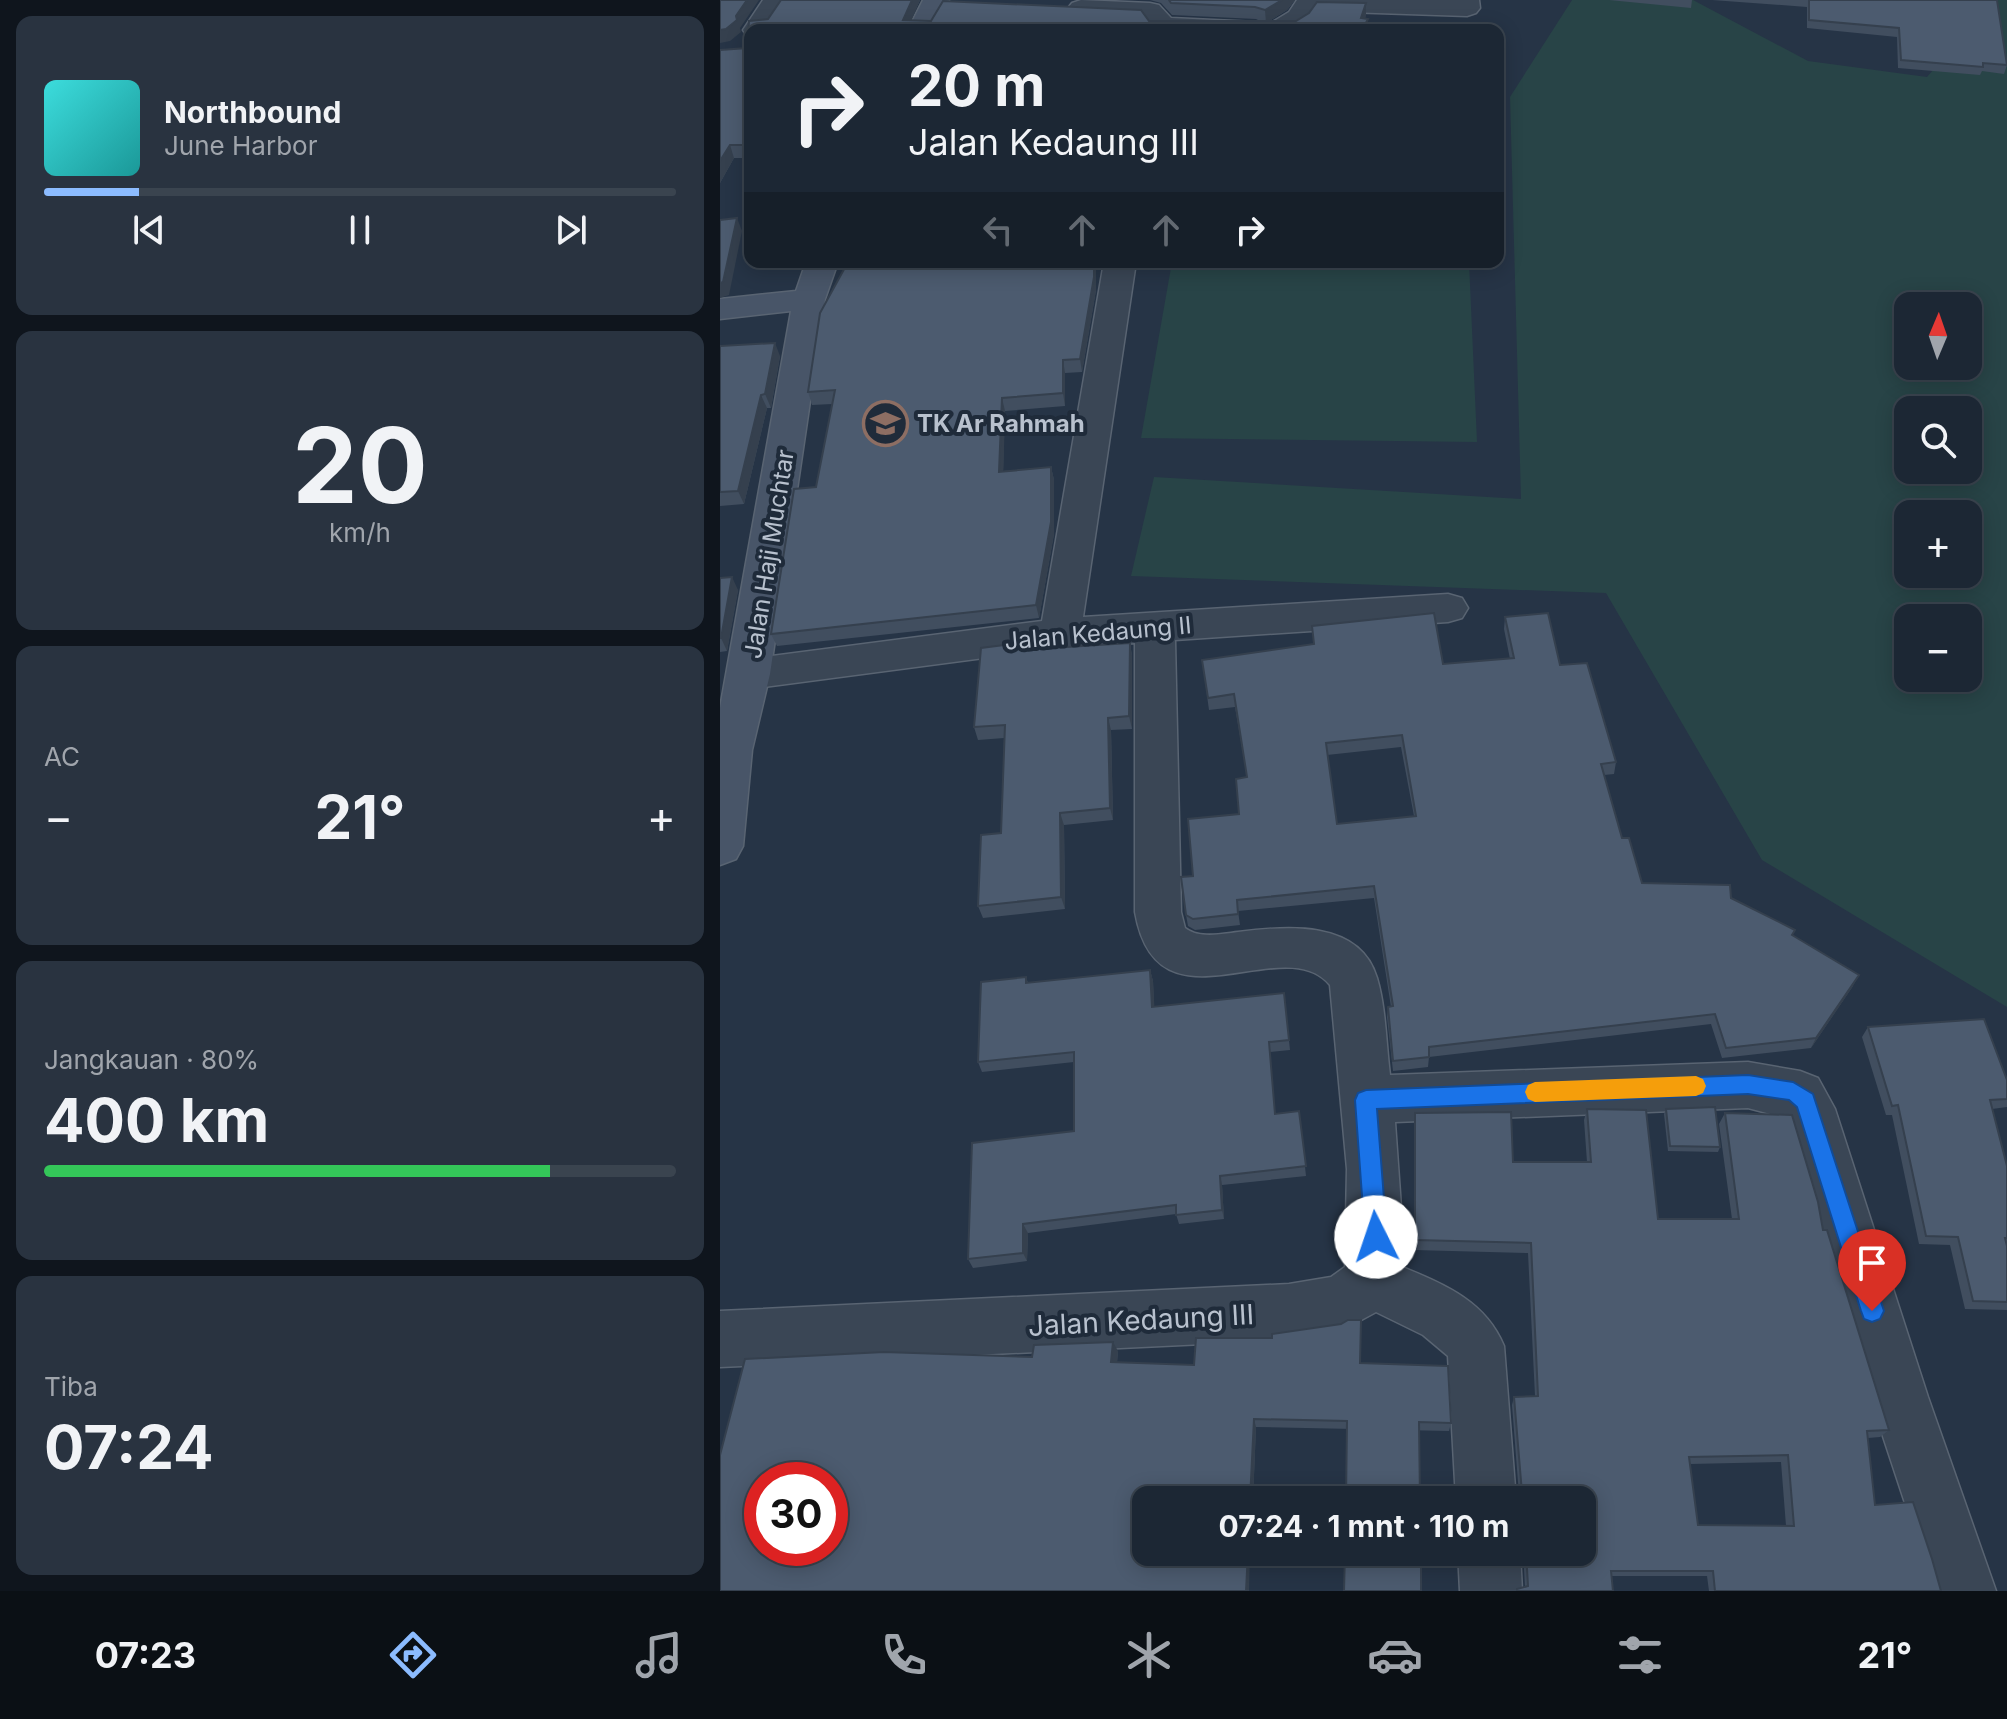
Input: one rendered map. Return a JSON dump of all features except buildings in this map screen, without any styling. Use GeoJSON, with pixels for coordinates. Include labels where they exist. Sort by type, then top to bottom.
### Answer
{"type":"FeatureCollection","features":[{"type":"Feature","properties":{"kind":"street"},"geometry":{"type":"LineString","coordinates":[[760,24],[776,0]]}},
{"type":"Feature","properties":{"kind":"street"},"geometry":{"type":"LineString","coordinates":[[924,24],[936,1],[966,3]]}},
{"type":"Feature","properties":{"kind":"street"},"geometry":{"type":"LineString","coordinates":[[1287,24],[1299,17],[1308,3],[1466,4]]}},
{"type":"Feature","properties":{"kind":"street"},"geometry":{"type":"LineString","coordinates":[[1058,7],[1150,11],[1157,16],[1158,24]]}},
{"type":"Feature","properties":{"kind":"street","name":"Jalan Haji Muchtar"},"geometry":{"type":"LineString","coordinates":[[720,846],[726,751],[749,674],[809,299],[820,268]]}},
{"type":"Feature","properties":{"kind":"street"},"geometry":{"type":"LineString","coordinates":[[1060,633],[1119,268]]}},
{"type":"Feature","properties":{"kind":"street"},"geometry":{"type":"LineString","coordinates":[[720,309],[809,299]]}},
{"type":"Feature","properties":{"kind":"street","name":"Jalan Kedaung II"},"geometry":{"type":"LineString","coordinates":[[749,674],[1060,633],[1448,608]]}},
{"type":"Feature","properties":{"kind":"street"},"geometry":{"type":"LineString","coordinates":[[1155,627],[1158,912],[1164,940],[1173,949],[1208,954],[1305,947],[1328,952],[1344,962],[1353,978],[1366,1100],[1376,1237],[1371,1282],[1420,1301],[1467,1333],[1476,1346],[1485,1486]]}},
{"type":"Feature","properties":{"kind":"street"},"geometry":{"type":"LineString","coordinates":[[1366,1100],[1748,1085],[1793,1091],[1806,1101],[1899,1397],[1965,1591]]}},
{"type":"Feature","properties":{"kind":"street","name":"Jalan Kedaung III"},"geometry":{"type":"LineString","coordinates":[[720,1339],[1289,1312],[1341,1303],[1371,1282]]}},
{"type":"Feature","properties":{"kind":"street"},"geometry":{"type":"LineString","coordinates":[[1490,1566],[1491,1591]]}},
{"type":"Feature","properties":{"kind":"green space"},"geometry":{"type":"Polygon","coordinates":[[[1572,0],[1693,0],[1808,61],[1927,77],[1994,0],[2007,0],[2007,1007],[1762,860],[1606,593],[1131,576],[1154,477],[1521,499],[1510,97],[1572,0]]]}},
{"type":"Feature","properties":{"kind":"green space"},"geometry":{"type":"Polygon","coordinates":[[[1171,268],[1469,268],[1477,442],[1141,438],[1171,268]]]}},
{"type":"Feature","properties":{"kind":"slow traffic"},"geometry":{"type":"LineString","coordinates":[[1535,1092],[1696,1086]]}},
{"type":"Feature","properties":{"kind":"place","name":"TK Ar Rahmah"},"geometry":{"type":"Point","coordinates":[886,423]}},
{"type":"Feature","properties":{"kind":"route"},"geometry":{"type":"LineString","coordinates":[[1376,1237],[1366,1100],[1748,1085],[1793,1091],[1806,1101],[1872,1311]]}}]}
